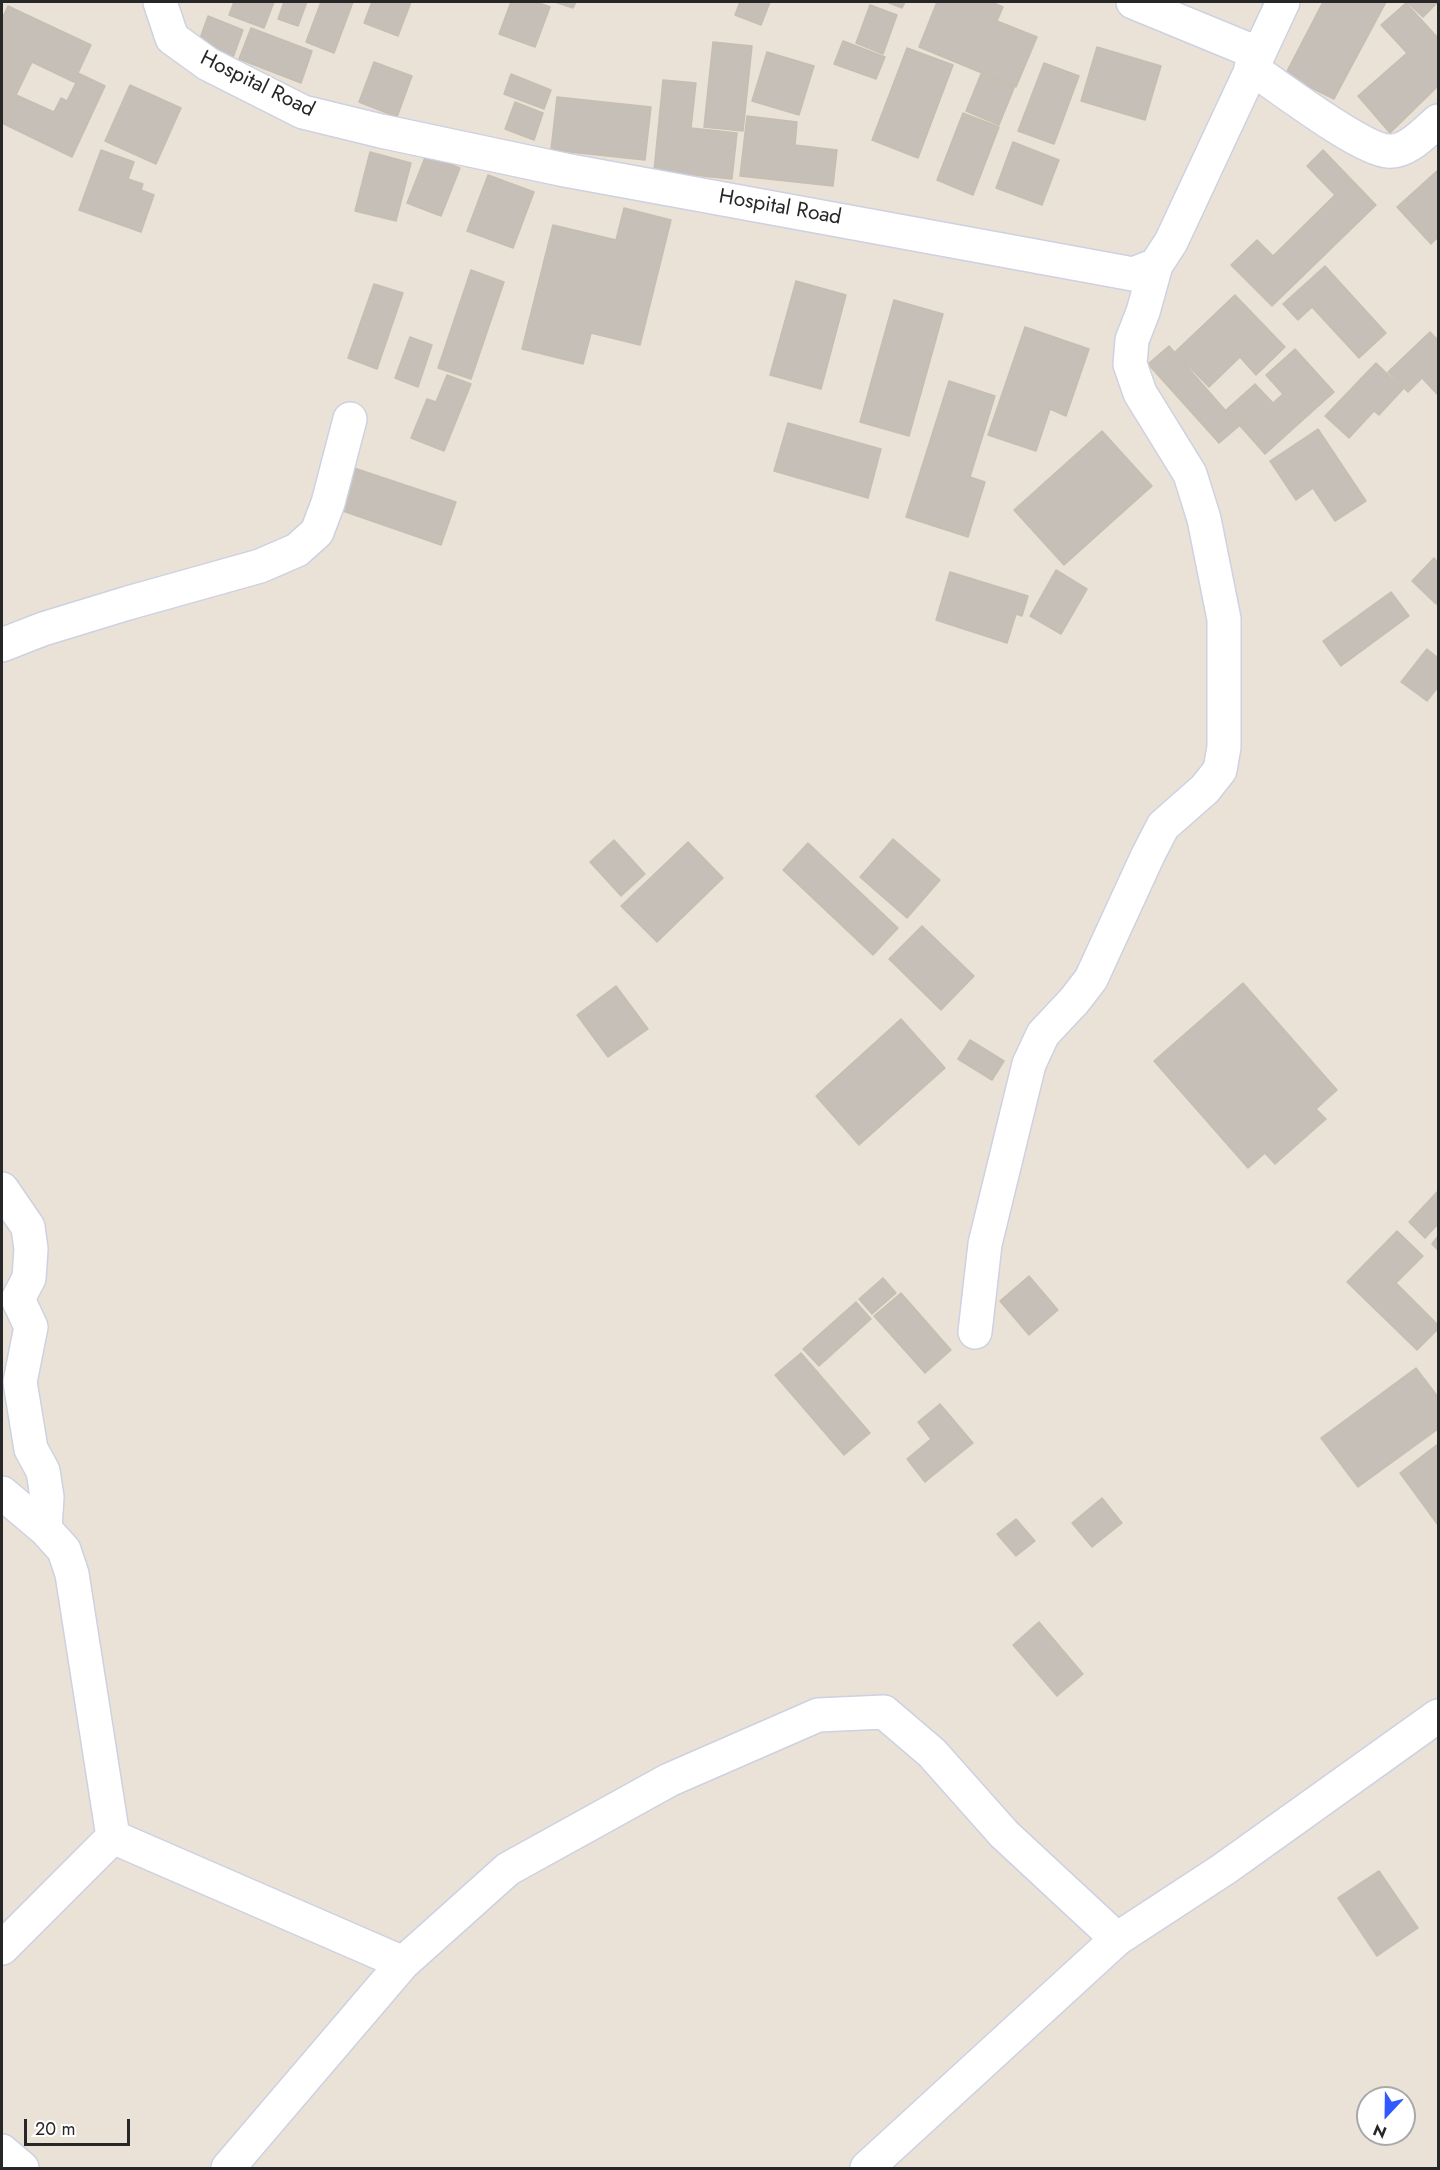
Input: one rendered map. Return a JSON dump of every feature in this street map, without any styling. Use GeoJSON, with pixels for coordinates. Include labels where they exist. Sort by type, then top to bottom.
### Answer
{"type":"FeatureCollection","features":[{"type":"Feature","properties":{"kind":"street","name":"Hospital Road"},"geometry":{"type":"LineString","coordinates":[[160,2],[172,38],[208,64],[303,112],[565,170],[1133,274],[1156,265]]}},
{"type":"Feature","properties":{"kind":"street"},"geometry":{"type":"LineString","coordinates":[[1133,2],[1254,61],[1359,141],[1389,152],[1410,145],[1438,121]]}},
{"type":"Feature","properties":{"kind":"street"},"geometry":{"type":"LineString","coordinates":[[975,1332],[985,1244],[1029,1064],[1043,1034],[1091,979],[1163,826],[1205,789],[1220,770],[1224,747],[1224,619],[1204,519],[1190,474],[1140,393],[1130,364],[1132,340],[1143,312],[1156,265],[1171,242],[1282,2]]}},
{"type":"Feature","properties":{"kind":"street"},"geometry":{"type":"LineString","coordinates":[[2,645],[54,626],[260,566],[297,550],[317,532],[328,503],[351,419]]}},
{"type":"Feature","properties":{"kind":"street"},"geometry":{"type":"LineString","coordinates":[[2,1189],[28,1227],[31,1249],[29,1278],[18,1299],[31,1327],[20,1382],[31,1449],[43,1471],[47,1497],[45,1529]]}},
{"type":"Feature","properties":{"kind":"street"},"geometry":{"type":"LineString","coordinates":[[2,1493],[45,1529],[64,1550],[72,1574],[113,1837]]}},
{"type":"Feature","properties":{"kind":"street"},"geometry":{"type":"LineString","coordinates":[[228,2169],[403,1963],[508,1869],[669,1780],[818,1715],[884,1712],[932,1753],[1004,1834],[1117,1939]]}},
{"type":"Feature","properties":{"kind":"street"},"geometry":{"type":"LineString","coordinates":[[867,2169],[1117,1939],[1224,1869],[1438,1716]]}},
{"type":"Feature","properties":{"kind":"street"},"geometry":{"type":"LineString","coordinates":[[2,1948],[113,1837]]}},
{"type":"Feature","properties":{"kind":"street"},"geometry":{"type":"LineString","coordinates":[[113,1837],[403,1963]]}},
{"type":"Feature","properties":{"kind":"street"},"geometry":{"type":"LineString","coordinates":[[2,2151],[22,2169]]}},
{"type":"Feature","properties":{"kind":"building"},"geometry":{"type":"Polygon","coordinates":[[[234,2],[274,2],[264,28],[229,15],[234,2]]]}},
{"type":"Feature","properties":{"kind":"building"},"geometry":{"type":"Polygon","coordinates":[[[284,2],[307,2],[298,26],[278,19],[284,2]]]}},
{"type":"Feature","properties":{"kind":"building"},"geometry":{"type":"Polygon","coordinates":[[[321,2],[353,2],[334,53],[306,42],[321,2]]]}},
{"type":"Feature","properties":{"kind":"building"},"geometry":{"type":"Polygon","coordinates":[[[372,2],[411,2],[398,36],[364,23],[372,2]]]}},
{"type":"Feature","properties":{"kind":"building"},"geometry":{"type":"Polygon","coordinates":[[[511,2],[539,2],[550,7],[535,47],[499,34],[511,2]]]}},
{"type":"Feature","properties":{"kind":"building"},"geometry":{"type":"Polygon","coordinates":[[[555,2],[576,2],[573,8],[555,2]]]}},
{"type":"Feature","properties":{"kind":"building"},"geometry":{"type":"Polygon","coordinates":[[[740,2],[770,2],[761,25],[735,15],[740,2]]]}},
{"type":"Feature","properties":{"kind":"building"},"geometry":{"type":"Polygon","coordinates":[[[887,2],[905,2],[902,8],[887,2]]]}},
{"type":"Feature","properties":{"kind":"building"},"geometry":{"type":"Polygon","coordinates":[[[937,2],[991,2],[1003,7],[997,21],[1037,37],[1016,87],[919,47],[937,2]]]}},
{"type":"Feature","properties":{"kind":"building"},"geometry":{"type":"Polygon","coordinates":[[[1323,2],[1386,2],[1334,99],[1285,75],[1323,2]]]}},
{"type":"Feature","properties":{"kind":"building"},"geometry":{"type":"Polygon","coordinates":[[[1407,2],[1438,2],[1423,17],[1407,2]]]}},
{"type":"Feature","properties":{"kind":"building"},"geometry":{"type":"Polygon","coordinates":[[[1406,3],[1438,38],[1438,86],[1390,133],[1358,96],[1407,53],[1381,25],[1406,3]]]}},
{"type":"Feature","properties":{"kind":"building"},"geometry":{"type":"Polygon","coordinates":[[[870,5],[897,15],[883,54],[856,43],[870,5]]]}},
{"type":"Feature","properties":{"kind":"building"},"geometry":{"type":"Polygon","coordinates":[[[8,6],[91,45],[78,73],[105,86],[72,157],[2,123],[2,19],[8,6]],[[32,62],[16,95],[54,112],[61,98],[67,101],[76,83],[32,62]]]}},
{"type":"Feature","properties":{"kind":"building"},"geometry":{"type":"Polygon","coordinates":[[[208,16],[243,30],[231,63],[196,50],[208,16]]]}},
{"type":"Feature","properties":{"kind":"building"},"geometry":{"type":"Polygon","coordinates":[[[251,28],[312,51],[301,83],[239,59],[251,28]]]}},
{"type":"Feature","properties":{"kind":"building"},"geometry":{"type":"Polygon","coordinates":[[[843,41],[885,57],[876,79],[834,64],[843,41]]]}},
{"type":"Feature","properties":{"kind":"building"},"geometry":{"type":"Polygon","coordinates":[[[713,42],[752,46],[743,131],[704,127],[713,42]]]}},
{"type":"Feature","properties":{"kind":"building"},"geometry":{"type":"Polygon","coordinates":[[[1097,47],[1161,66],[1145,120],[1081,101],[1097,47]]]}},
{"type":"Feature","properties":{"kind":"building"},"geometry":{"type":"Polygon","coordinates":[[[907,48],[953,65],[918,158],[872,140],[907,48]]]}},
{"type":"Feature","properties":{"kind":"building"},"geometry":{"type":"Polygon","coordinates":[[[767,52],[814,66],[799,115],[752,101],[767,52]]]}},
{"type":"Feature","properties":{"kind":"building"},"geometry":{"type":"Polygon","coordinates":[[[374,62],[412,76],[397,117],[359,102],[374,62]]]}},
{"type":"Feature","properties":{"kind":"building"},"geometry":{"type":"Polygon","coordinates":[[[1044,63],[1079,76],[1054,144],[1018,131],[1044,63]]]}},
{"type":"Feature","properties":{"kind":"building"},"geometry":{"type":"Polygon","coordinates":[[[511,74],[551,90],[544,109],[504,94],[511,74]]]}},
{"type":"Feature","properties":{"kind":"building"},"geometry":{"type":"Polygon","coordinates":[[[981,74],[1014,88],[999,125],[966,111],[981,74]]]}},
{"type":"Feature","properties":{"kind":"building"},"geometry":{"type":"Polygon","coordinates":[[[663,80],[696,83],[691,128],[737,133],[732,179],[654,171],[663,80]]]}},
{"type":"Feature","properties":{"kind":"building"},"geometry":{"type":"Polygon","coordinates":[[[130,85],[181,108],[156,164],[105,141],[130,85]]]}},
{"type":"Feature","properties":{"kind":"building"},"geometry":{"type":"Polygon","coordinates":[[[557,97],[651,107],[645,160],[551,150],[557,97]]]}},
{"type":"Feature","properties":{"kind":"building"},"geometry":{"type":"Polygon","coordinates":[[[515,102],[543,113],[534,140],[505,129],[515,102]]]}},
{"type":"Feature","properties":{"kind":"building"},"geometry":{"type":"Polygon","coordinates":[[[963,113],[999,127],[973,195],[937,180],[963,113]]]}},
{"type":"Feature","properties":{"kind":"building"},"geometry":{"type":"Polygon","coordinates":[[[747,116],[797,122],[795,145],[837,150],[833,186],[740,176],[747,116]]]}},
{"type":"Feature","properties":{"kind":"building"},"geometry":{"type":"Polygon","coordinates":[[[1013,142],[1059,160],[1042,205],[996,188],[1013,142]]]}},
{"type":"Feature","properties":{"kind":"building"},"geometry":{"type":"Polygon","coordinates":[[[101,150],[134,162],[128,179],[143,184],[141,190],[154,195],[141,232],[79,210],[101,150]]]}},
{"type":"Feature","properties":{"kind":"building"},"geometry":{"type":"Polygon","coordinates":[[[1323,150],[1376,205],[1272,306],[1231,265],[1257,240],[1273,256],[1335,195],[1307,166],[1323,150]]]}},
{"type":"Feature","properties":{"kind":"building"},"geometry":{"type":"Polygon","coordinates":[[[370,152],[411,163],[396,221],[355,211],[370,152]]]}},
{"type":"Feature","properties":{"kind":"building"},"geometry":{"type":"Polygon","coordinates":[[[426,155],[460,168],[441,216],[407,203],[426,155]]]}},
{"type":"Feature","properties":{"kind":"building"},"geometry":{"type":"Polygon","coordinates":[[[1438,170],[1438,237],[1431,244],[1397,207],[1438,170]]]}},
{"type":"Feature","properties":{"kind":"building"},"geometry":{"type":"Polygon","coordinates":[[[488,175],[534,192],[513,248],[467,231],[488,175]]]}},
{"type":"Feature","properties":{"kind":"building"},"geometry":{"type":"Polygon","coordinates":[[[624,208],[671,220],[640,345],[591,333],[583,364],[522,349],[553,225],[616,240],[624,208]]]}},
{"type":"Feature","properties":{"kind":"building"},"geometry":{"type":"Polygon","coordinates":[[[1325,266],[1386,333],[1359,358],[1312,307],[1298,320],[1283,304],[1325,266]]]}},
{"type":"Feature","properties":{"kind":"building"},"geometry":{"type":"Polygon","coordinates":[[[471,270],[504,282],[471,379],[438,368],[471,270]]]}},
{"type":"Feature","properties":{"kind":"building"},"geometry":{"type":"Polygon","coordinates":[[[796,281],[846,295],[821,389],[770,375],[796,281]]]}},
{"type":"Feature","properties":{"kind":"building"},"geometry":{"type":"Polygon","coordinates":[[[374,284],[403,293],[377,369],[348,358],[374,284]]]}},
{"type":"Feature","properties":{"kind":"building"},"geometry":{"type":"Polygon","coordinates":[[[1235,295],[1285,347],[1256,375],[1240,357],[1209,387],[1175,352],[1235,295]]]}},
{"type":"Feature","properties":{"kind":"building"},"geometry":{"type":"Polygon","coordinates":[[[894,300],[943,314],[909,436],[860,422],[894,300]]]}},
{"type":"Feature","properties":{"kind":"building"},"geometry":{"type":"Polygon","coordinates":[[[1025,327],[1089,349],[1066,416],[1050,409],[1036,451],[988,435],[1025,327]]]}},
{"type":"Feature","properties":{"kind":"building"},"geometry":{"type":"Polygon","coordinates":[[[1430,332],[1438,340],[1438,395],[1422,378],[1408,392],[1388,372],[1430,332]]]}},
{"type":"Feature","properties":{"kind":"building"},"geometry":{"type":"Polygon","coordinates":[[[410,337],[432,345],[418,387],[395,378],[410,337]]]}},
{"type":"Feature","properties":{"kind":"building"},"geometry":{"type":"Polygon","coordinates":[[[1169,346],[1239,426],[1219,443],[1148,364],[1169,346]]]}},
{"type":"Feature","properties":{"kind":"building"},"geometry":{"type":"Polygon","coordinates":[[[1295,349],[1334,392],[1265,454],[1226,410],[1255,384],[1273,403],[1283,394],[1266,375],[1295,349]]]}},
{"type":"Feature","properties":{"kind":"building"},"geometry":{"type":"Polygon","coordinates":[[[1376,363],[1403,389],[1379,415],[1374,411],[1349,438],[1325,416],[1376,363]]]}},
{"type":"Feature","properties":{"kind":"building"},"geometry":{"type":"Polygon","coordinates":[[[447,375],[471,384],[444,451],[411,438],[427,399],[436,402],[447,375]]]}},
{"type":"Feature","properties":{"kind":"building"},"geometry":{"type":"Polygon","coordinates":[[[949,381],[995,396],[970,477],[985,482],[968,537],[906,517],[949,381]]]}},
{"type":"Feature","properties":{"kind":"building"},"geometry":{"type":"Polygon","coordinates":[[[788,423],[881,449],[868,498],[774,471],[788,423]]]}},
{"type":"Feature","properties":{"kind":"building"},"geometry":{"type":"Polygon","coordinates":[[[1318,429],[1366,501],[1335,521],[1313,488],[1296,500],[1270,461],[1318,429]]]}},
{"type":"Feature","properties":{"kind":"building"},"geometry":{"type":"Polygon","coordinates":[[[1102,431],[1152,486],[1064,565],[1014,510],[1102,431]]]}},
{"type":"Feature","properties":{"kind":"building"},"geometry":{"type":"Polygon","coordinates":[[[354,468],[456,502],[441,545],[340,510],[354,468]]]}},
{"type":"Feature","properties":{"kind":"building"},"geometry":{"type":"Polygon","coordinates":[[[1434,558],[1438,563],[1438,601],[1436,604],[1412,581],[1434,558]]]}},
{"type":"Feature","properties":{"kind":"building"},"geometry":{"type":"Polygon","coordinates":[[[1056,570],[1087,589],[1061,634],[1030,616],[1056,570]]]}},
{"type":"Feature","properties":{"kind":"building"},"geometry":{"type":"Polygon","coordinates":[[[950,572],[1028,596],[1022,616],[1016,614],[1007,643],[936,620],[950,572]]]}},
{"type":"Feature","properties":{"kind":"building"},"geometry":{"type":"Polygon","coordinates":[[[1391,592],[1409,616],[1341,666],[1323,641],[1391,592]]]}},
{"type":"Feature","properties":{"kind":"building"},"geometry":{"type":"Polygon","coordinates":[[[1427,649],[1438,658],[1438,687],[1427,701],[1401,682],[1427,649]]]}},
{"type":"Feature","properties":{"kind":"building"},"geometry":{"type":"Polygon","coordinates":[[[893,839],[940,880],[907,918],[860,877],[893,839]]]}},
{"type":"Feature","properties":{"kind":"building"},"geometry":{"type":"Polygon","coordinates":[[[614,840],[645,874],[621,896],[590,862],[614,840]]]}},
{"type":"Feature","properties":{"kind":"building"},"geometry":{"type":"Polygon","coordinates":[[[688,842],[723,878],[657,942],[621,906],[688,842]]]}},
{"type":"Feature","properties":{"kind":"building"},"geometry":{"type":"Polygon","coordinates":[[[808,843],[898,928],[873,955],[783,870],[808,843]]]}},
{"type":"Feature","properties":{"kind":"building"},"geometry":{"type":"Polygon","coordinates":[[[922,926],[974,976],[941,1010],[889,959],[922,926]]]}},
{"type":"Feature","properties":{"kind":"building"},"geometry":{"type":"Polygon","coordinates":[[[1243,983],[1337,1090],[1316,1109],[1326,1119],[1275,1164],[1265,1153],[1248,1168],[1154,1061],[1243,983]]]}},
{"type":"Feature","properties":{"kind":"building"},"geometry":{"type":"Polygon","coordinates":[[[616,986],[648,1029],[608,1057],[577,1015],[616,986]]]}},
{"type":"Feature","properties":{"kind":"building"},"geometry":{"type":"Polygon","coordinates":[[[901,1019],[945,1068],[859,1145],[816,1096],[901,1019]]]}},
{"type":"Feature","properties":{"kind":"building"},"geometry":{"type":"Polygon","coordinates":[[[970,1040],[1004,1061],[992,1080],[958,1059],[970,1040]]]}},
{"type":"Feature","properties":{"kind":"building"},"geometry":{"type":"Polygon","coordinates":[[[1438,1191],[1438,1224],[1425,1238],[1409,1222],[1438,1191]]]}},
{"type":"Feature","properties":{"kind":"building"},"geometry":{"type":"Polygon","coordinates":[[[1397,1231],[1423,1256],[1396,1283],[1438,1325],[1438,1329],[1417,1350],[1347,1282],[1397,1231]]]}},
{"type":"Feature","properties":{"kind":"building"},"geometry":{"type":"Polygon","coordinates":[[[1438,1236],[1438,1250],[1432,1244],[1438,1236]]]}},
{"type":"Feature","properties":{"kind":"building"},"geometry":{"type":"Polygon","coordinates":[[[1029,1276],[1058,1310],[1029,1335],[1000,1301],[1029,1276]]]}},
{"type":"Feature","properties":{"kind":"building"},"geometry":{"type":"Polygon","coordinates":[[[883,1278],[896,1293],[872,1314],[859,1299],[883,1278]]]}},
{"type":"Feature","properties":{"kind":"building"},"geometry":{"type":"Polygon","coordinates":[[[901,1293],[951,1350],[925,1373],[874,1316],[901,1293]]]}},
{"type":"Feature","properties":{"kind":"building"},"geometry":{"type":"Polygon","coordinates":[[[856,1302],[871,1319],[819,1366],[803,1349],[856,1302]]]}},
{"type":"Feature","properties":{"kind":"building"},"geometry":{"type":"Polygon","coordinates":[[[801,1353],[870,1433],[844,1455],[775,1375],[801,1353]]]}},
{"type":"Feature","properties":{"kind":"building"},"geometry":{"type":"Polygon","coordinates":[[[1416,1368],[1438,1397],[1438,1429],[1358,1487],[1321,1438],[1416,1368]]]}},
{"type":"Feature","properties":{"kind":"building"},"geometry":{"type":"Polygon","coordinates":[[[940,1404],[973,1443],[925,1482],[907,1459],[931,1439],[918,1422],[940,1404]]]}},
{"type":"Feature","properties":{"kind":"building"},"geometry":{"type":"Polygon","coordinates":[[[1438,1444],[1438,1525],[1400,1473],[1438,1444]]]}},
{"type":"Feature","properties":{"kind":"building"},"geometry":{"type":"Polygon","coordinates":[[[1102,1498],[1122,1523],[1092,1547],[1072,1523],[1102,1498]]]}},
{"type":"Feature","properties":{"kind":"building"},"geometry":{"type":"Polygon","coordinates":[[[1016,1519],[1035,1541],[1016,1556],[997,1534],[1016,1519]]]}},
{"type":"Feature","properties":{"kind":"building"},"geometry":{"type":"Polygon","coordinates":[[[1039,1622],[1083,1674],[1057,1696],[1013,1645],[1039,1622]]]}},
{"type":"Feature","properties":{"kind":"building"},"geometry":{"type":"Polygon","coordinates":[[[1379,1871],[1418,1928],[1377,1956],[1338,1898],[1379,1871]]]}}]}
